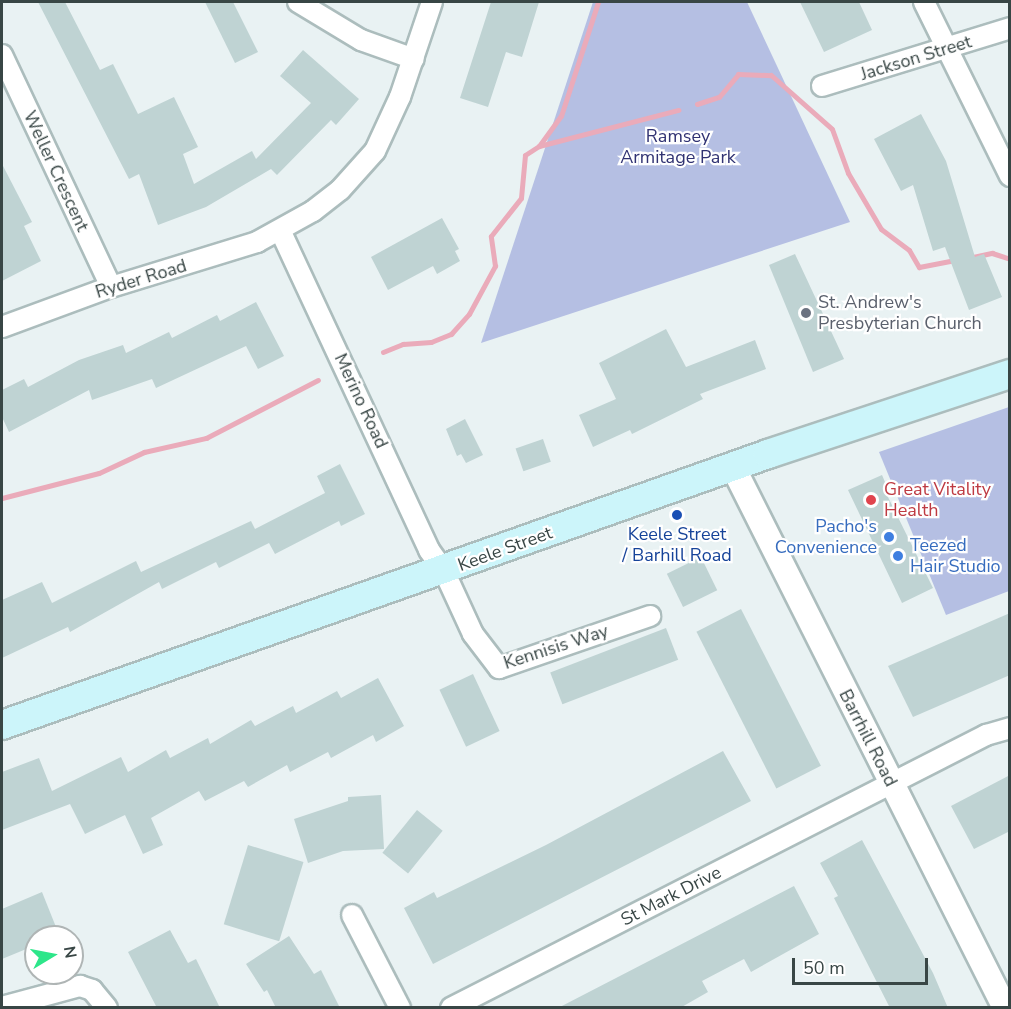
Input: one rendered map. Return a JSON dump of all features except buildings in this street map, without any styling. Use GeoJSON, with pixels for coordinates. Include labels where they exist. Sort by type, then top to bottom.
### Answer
{"type":"FeatureCollection","features":[{"type":"Feature","properties":{"kind":"main road","name":"Keele Street"},"geometry":{"type":"LineString","coordinates":[[2,725],[444,571],[733,467],[1010,374]]}},
{"type":"Feature","properties":{"kind":"street"},"geometry":{"type":"LineString","coordinates":[[298,2],[361,40],[414,59]]}},
{"type":"Feature","properties":{"kind":"street","name":"Ryder Road"},"geometry":{"type":"LineString","coordinates":[[2,327],[111,287],[228,252],[280,230],[340,190],[375,152],[414,59],[432,2]]}},
{"type":"Feature","properties":{"kind":"street"},"geometry":{"type":"LineString","coordinates":[[924,2],[1010,176]]}},
{"type":"Feature","properties":{"kind":"street","name":"Jackson Street"},"geometry":{"type":"LineString","coordinates":[[822,86],[948,50],[1010,28]]}},
{"type":"Feature","properties":{"kind":"street","name":"Weller Crescent"},"geometry":{"type":"LineString","coordinates":[[2,55],[111,287]]}},
{"type":"Feature","properties":{"kind":"street","name":"Merino Road"},"geometry":{"type":"LineString","coordinates":[[280,230],[429,549],[444,571]]}},
{"type":"Feature","properties":{"kind":"street","name":"Barrhill Road"},"geometry":{"type":"LineString","coordinates":[[733,467],[892,786],[1006,1006]]}},
{"type":"Feature","properties":{"kind":"street","name":"Kennisis Way"},"geometry":{"type":"LineString","coordinates":[[444,571],[473,634],[499,669],[650,616]]}},
{"type":"Feature","properties":{"kind":"street","name":"St Mark Drive"},"geometry":{"type":"LineString","coordinates":[[452,1008],[892,786],[987,735],[1010,728]]}},
{"type":"Feature","properties":{"kind":"street"},"geometry":{"type":"LineString","coordinates":[[352,915],[400,1008]]}},
{"type":"Feature","properties":{"kind":"street"},"geometry":{"type":"LineString","coordinates":[[2,1007],[80,986],[92,990],[107,1008]]}},
{"type":"Feature","properties":{"kind":"green space","name":"Ramsey Armitage Park"},"geometry":{"type":"Polygon","coordinates":[[[593,2],[747,2],[850,222],[481,343],[593,2]]]}},
{"type":"Feature","properties":{"kind":"green space"},"geometry":{"type":"Polygon","coordinates":[[[1009,407],[1009,591],[946,615],[879,452],[1009,407]]]}},
{"type":"Feature","properties":{"kind":"waterway"},"geometry":{"type":"LineString","coordinates":[[539,146],[561,116],[598,2]]}},
{"type":"Feature","properties":{"kind":"waterway"},"geometry":{"type":"LineString","coordinates":[[697,104],[719,97],[738,74],[771,75],[832,129],[848,173],[881,229],[909,250],[919,267],[956,260]]}},
{"type":"Feature","properties":{"kind":"waterway"},"geometry":{"type":"LineString","coordinates":[[383,352],[403,344],[431,342],[451,334],[469,314],[495,266],[491,236],[521,198],[525,155],[539,146],[678,110]]}},
{"type":"Feature","properties":{"kind":"waterway"},"geometry":{"type":"LineString","coordinates":[[968,258],[992,253],[1010,259]]}},
{"type":"Feature","properties":{"kind":"waterway"},"geometry":{"type":"LineString","coordinates":[[2,498],[99,473],[144,452],[206,438],[318,380]]}},
{"type":"Feature","properties":{"kind":"place","name":"St. Andrew's Presbyterian Church"},"geometry":{"type":"Point","coordinates":[806,313]}},
{"type":"Feature","properties":{"kind":"place","name":"Great Vitality Health"},"geometry":{"type":"Point","coordinates":[871,500]}},
{"type":"Feature","properties":{"kind":"place","name":"Keele Street / Barhill Road"},"geometry":{"type":"Point","coordinates":[677,515]}},
{"type":"Feature","properties":{"kind":"place","name":"Pacho's Convenience"},"geometry":{"type":"Point","coordinates":[889,537]}},
{"type":"Feature","properties":{"kind":"place","name":"Teezed Hair Studio"},"geometry":{"type":"Point","coordinates":[898,556]}}]}
